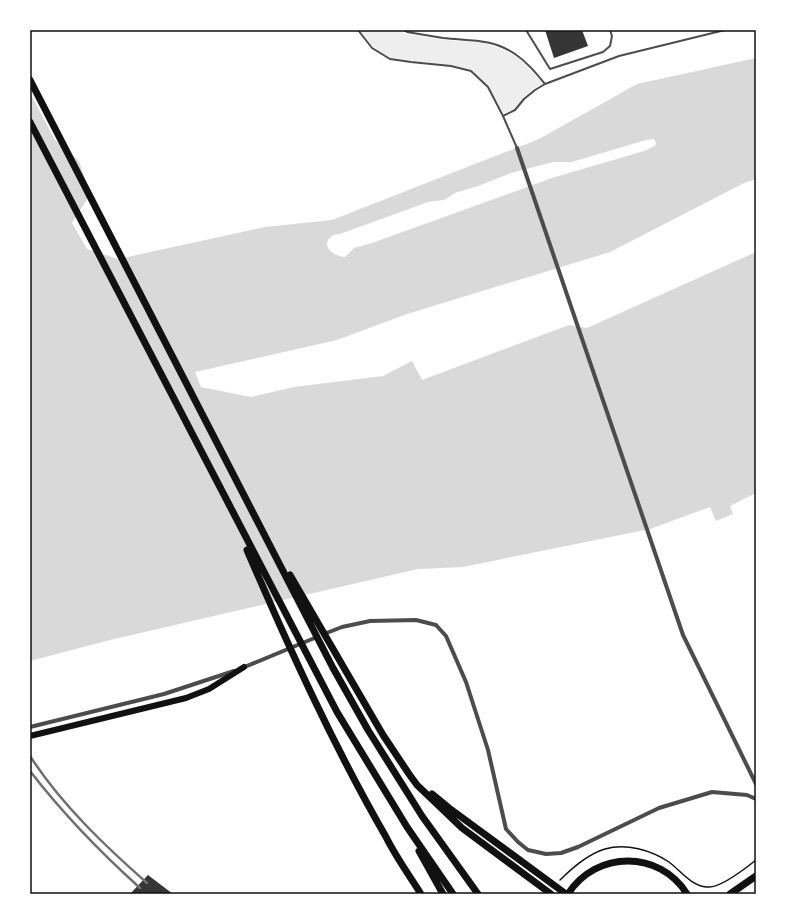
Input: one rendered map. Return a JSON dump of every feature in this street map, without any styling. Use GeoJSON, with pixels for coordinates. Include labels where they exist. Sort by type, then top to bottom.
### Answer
{"type":"FeatureCollection","features":[{"type":"Feature","properties":{"kind":"highway"},"geometry":{"type":"LineString","coordinates":[[30,80],[333,668],[368,730],[422,816],[478,894]]}},
{"type":"Feature","properties":{"kind":"highway"},"geometry":{"type":"LineString","coordinates":[[30,122],[337,712],[443,894]]}},
{"type":"Feature","properties":{"kind":"highway"},"geometry":{"type":"LineString","coordinates":[[242,492],[408,774],[424,793],[474,838],[551,894]]}},
{"type":"Feature","properties":{"kind":"highway"},"geometry":{"type":"LineString","coordinates":[[226,500],[280,626],[335,742],[386,838],[421,894]]}},
{"type":"Feature","properties":{"kind":"highway"},"geometry":{"type":"LineString","coordinates":[[384,735],[431,793],[449,808],[567,894],[586,874],[604,865],[624,861],[643,862],[652,865],[672,876],[688,894]]}},
{"type":"Feature","properties":{"kind":"highway"},"geometry":{"type":"LineString","coordinates":[[386,794],[453,894]]}},
{"type":"Feature","properties":{"kind":"highway"},"geometry":{"type":"LineString","coordinates":[[730,894],[756,876]]}},
{"type":"Feature","properties":{"kind":"main road"},"geometry":{"type":"LineString","coordinates":[[30,736],[186,698],[209,689],[244,667]]}},
{"type":"Feature","properties":{"kind":"street"},"geometry":{"type":"LineString","coordinates":[[517,148],[683,635],[756,784]]}},
{"type":"Feature","properties":{"kind":"street"},"geometry":{"type":"LineString","coordinates":[[30,727],[164,694],[210,680],[342,627],[370,621],[416,620],[436,626],[446,636],[466,682],[488,750],[506,829],[528,850],[546,854],[561,853],[578,847],[658,808],[712,792],[748,795],[756,799]]}},
{"type":"Feature","properties":{"kind":"lane"},"geometry":{"type":"LineString","coordinates":[[358,30],[372,48],[390,59],[451,66],[471,71],[488,86],[517,148]]}},
{"type":"Feature","properties":{"kind":"lane"},"geometry":{"type":"LineString","coordinates":[[404,30],[407,32],[444,38],[485,41],[503,47],[514,53],[528,64],[545,84]]}},
{"type":"Feature","properties":{"kind":"lane"},"geometry":{"type":"LineString","coordinates":[[526,30],[550,69],[603,52],[610,46],[612,36],[610,30]]}},
{"type":"Feature","properties":{"kind":"lane"},"geometry":{"type":"LineString","coordinates":[[503,116],[515,110],[524,99],[545,84],[620,56],[725,30]]}},
{"type":"Feature","properties":{"kind":"shaded area"},"geometry":{"type":"Polygon","coordinates":[[[359,30],[399,30],[406,34],[444,40],[484,43],[514,55],[528,66],[543,84],[534,88],[515,108],[504,114],[489,86],[471,70],[452,65],[390,58],[373,47],[359,30]]]}},
{"type":"Feature","properties":{"kind":"shaded area"},"geometry":{"type":"Polygon","coordinates":[[[756,58],[756,179],[744,183],[610,252],[407,314],[337,340],[195,372],[201,387],[251,397],[294,387],[383,376],[412,361],[422,380],[569,325],[587,328],[756,252],[756,493],[730,506],[733,514],[716,521],[710,507],[650,529],[463,567],[418,569],[110,640],[30,661],[30,93],[55,140],[79,161],[90,195],[72,223],[87,249],[118,259],[265,227],[332,220],[539,139],[637,84],[756,58]],[[654,139],[646,140],[572,162],[553,162],[511,173],[455,193],[444,200],[428,202],[340,234],[333,235],[328,240],[327,244],[329,250],[339,256],[345,257],[354,248],[372,243],[552,178],[644,151],[655,146],[656,143],[654,139]]]}},
{"type":"Feature","properties":{"kind":"building"},"geometry":{"type":"Polygon","coordinates":[[[545,30],[582,30],[588,46],[554,58],[545,30]]]}},
{"type":"Feature","properties":{"kind":"building"},"geometry":{"type":"Polygon","coordinates":[[[148,875],[169,891],[173,894],[130,894],[148,875]]]}},
{"type":"Feature","properties":{"kind":"railway"},"geometry":{"type":"LineString","coordinates":[[30,756],[42,774],[69,807],[115,854],[147,883]]}},
{"type":"Feature","properties":{"kind":"railway"},"geometry":{"type":"LineString","coordinates":[[30,771],[82,832],[140,888]]}}]}
